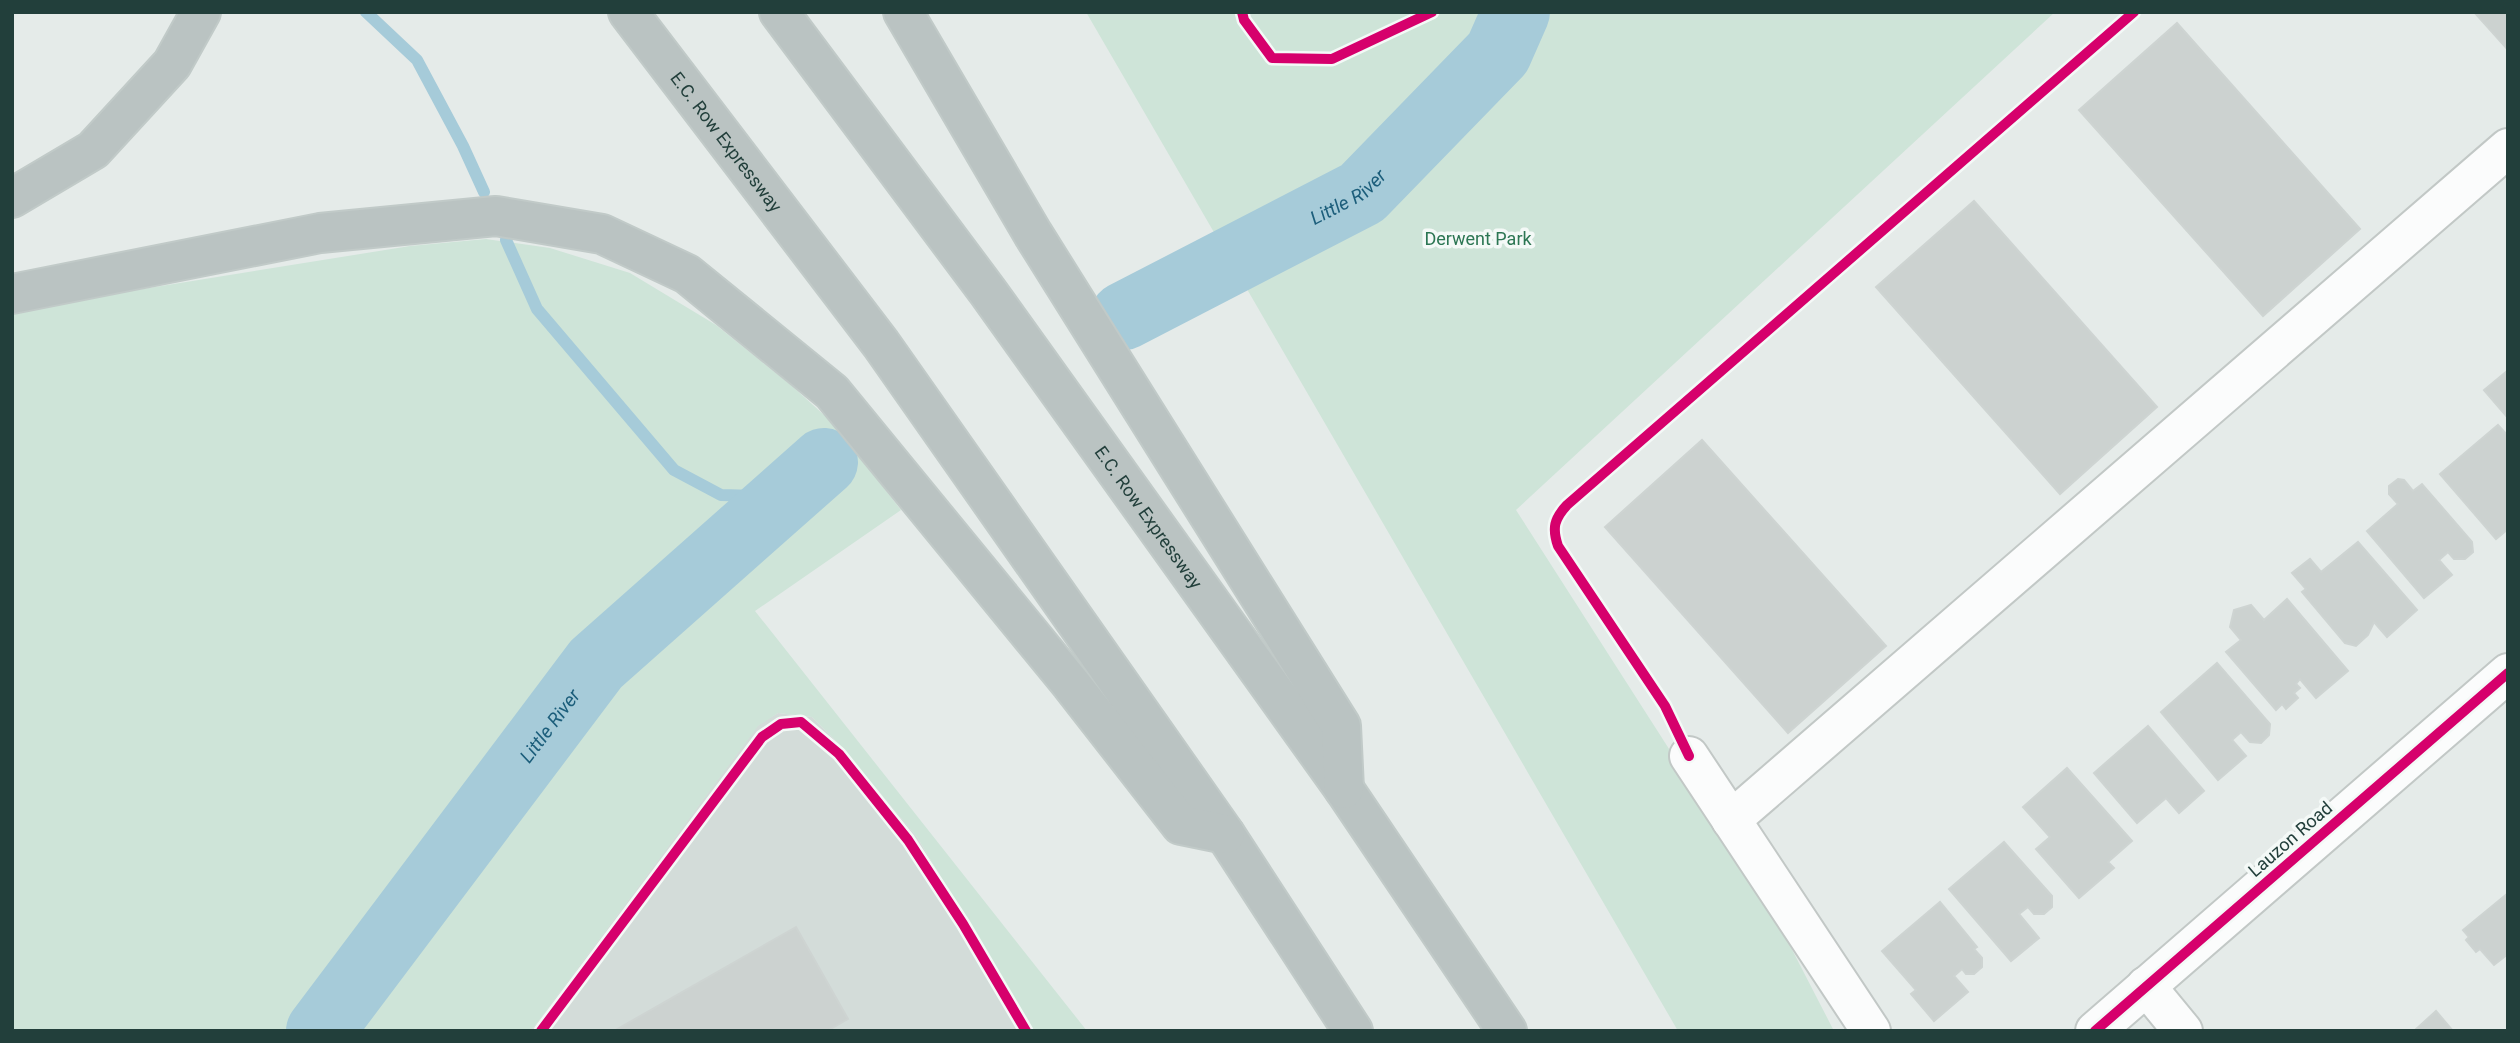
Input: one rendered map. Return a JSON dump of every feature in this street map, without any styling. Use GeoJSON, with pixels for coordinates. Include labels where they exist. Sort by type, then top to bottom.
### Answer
{"type":"FeatureCollection","features":[{"type":"Feature","properties":{"kind":"highway"},"geometry":{"type":"LineString","coordinates":[[12,198],[93,150],[172,64],[201,12]]}},
{"type":"Feature","properties":{"kind":"highway","name":"E.C. Row Expressway"},"geometry":{"type":"LineString","coordinates":[[628,12],[881,344],[1225,834],[1353,1031]]}},
{"type":"Feature","properties":{"kind":"highway","name":"E.C. Row Expressway"},"geometry":{"type":"LineString","coordinates":[[779,12],[988,292],[1344,789],[1507,1031]]}},
{"type":"Feature","properties":{"kind":"highway"},"geometry":{"type":"LineString","coordinates":[[903,12],[1033,233],[1342,726],[1344,789]]}},
{"type":"Feature","properties":{"kind":"highway"},"geometry":{"type":"LineString","coordinates":[[12,294],[320,233],[496,216],[602,234],[687,274],[832,392],[1071,684],[1181,825],[1225,834]]}},
{"type":"Feature","properties":{"kind":"street"},"geometry":{"type":"LineString","coordinates":[[1731,820],[2508,148]]}},
{"type":"Feature","properties":{"kind":"street","name":"Lauzon Road"},"geometry":{"type":"LineString","coordinates":[[2095,1031],[2508,673]]}},
{"type":"Feature","properties":{"kind":"street"},"geometry":{"type":"LineString","coordinates":[[1689,756],[1871,1031]]}},
{"type":"Feature","properties":{"kind":"street"},"geometry":{"type":"LineString","coordinates":[[2146,986],[2183,1031]]}},
{"type":"Feature","properties":{"kind":"shaded area"},"geometry":{"type":"Polygon","coordinates":[[[778,713],[812,717],[838,743],[917,837],[1033,1031],[531,1031],[758,725],[778,713]]]}},
{"type":"Feature","properties":{"kind":"green space","name":"Derwent Park"},"geometry":{"type":"Polygon","coordinates":[[[1086,12],[2055,12],[1516,510],[1769,905],[1834,1031],[1678,1031],[1086,12]]]}},
{"type":"Feature","properties":{"kind":"green space"},"geometry":{"type":"Polygon","coordinates":[[[486,239],[550,248],[630,273],[716,325],[792,386],[834,424],[901,510],[755,611],[1087,1031],[1033,1031],[917,837],[838,743],[812,717],[778,713],[758,726],[531,1031],[12,1031],[12,310],[410,246],[486,239]]]}},
{"type":"Feature","properties":{"kind":"building"},"geometry":{"type":"Polygon","coordinates":[[[2474,12],[2508,12],[2508,50],[2474,12]]]}},
{"type":"Feature","properties":{"kind":"building"},"geometry":{"type":"Polygon","coordinates":[[[2177,23],[2360,229],[2263,316],[2079,110],[2177,23]]]}},
{"type":"Feature","properties":{"kind":"building"},"geometry":{"type":"Polygon","coordinates":[[[1974,201],[2157,407],[2060,494],[1876,287],[1974,201]]]}},
{"type":"Feature","properties":{"kind":"building"},"geometry":{"type":"Polygon","coordinates":[[[2507,371],[2508,373],[2508,418],[2484,390],[2507,371]]]}},
{"type":"Feature","properties":{"kind":"building"},"geometry":{"type":"Polygon","coordinates":[[[2498,425],[2508,436],[2508,529],[2496,539],[2440,474],[2498,425]]]}},
{"type":"Feature","properties":{"kind":"building"},"geometry":{"type":"Polygon","coordinates":[[[1702,440],[1886,646],[1788,733],[1605,527],[1702,440]]]}},
{"type":"Feature","properties":{"kind":"building"},"geometry":{"type":"Polygon","coordinates":[[[2398,479],[2404,480],[2413,491],[2422,484],[2472,542],[2473,552],[2465,559],[2454,559],[2448,552],[2439,560],[2452,575],[2424,598],[2367,531],[2398,504],[2389,494],[2389,486],[2398,479]]]}},
{"type":"Feature","properties":{"kind":"building"},"geometry":{"type":"Polygon","coordinates":[[[2358,542],[2417,610],[2387,637],[2374,622],[2368,635],[2356,646],[2345,643],[2302,592],[2306,589],[2292,573],[2310,559],[2321,572],[2358,542]]]}},
{"type":"Feature","properties":{"kind":"building"},"geometry":{"type":"Polygon","coordinates":[[[2287,599],[2348,671],[2316,698],[2300,679],[2296,684],[2300,688],[2294,693],[2298,698],[2286,709],[2282,704],[2276,710],[2226,652],[2241,640],[2230,627],[2234,610],[2251,605],[2264,620],[2287,599]]]}},
{"type":"Feature","properties":{"kind":"building"},"geometry":{"type":"Polygon","coordinates":[[[2217,663],[2270,724],[2269,735],[2261,743],[2250,742],[2241,732],[2232,740],[2246,756],[2218,780],[2161,712],[2217,663]]]}},
{"type":"Feature","properties":{"kind":"building"},"geometry":{"type":"Polygon","coordinates":[[[2148,726],[2204,791],[2179,813],[2166,798],[2137,823],[2094,773],[2148,726]]]}},
{"type":"Feature","properties":{"kind":"building"},"geometry":{"type":"Polygon","coordinates":[[[2067,768],[2132,841],[2108,862],[2114,868],[2079,898],[2036,849],[2050,837],[2023,807],[2067,768]]]}},
{"type":"Feature","properties":{"kind":"building"},"geometry":{"type":"Polygon","coordinates":[[[2004,842],[2052,896],[2052,907],[2044,914],[2034,914],[2028,907],[2019,914],[2039,938],[2011,961],[1949,889],[2004,842]]]}},
{"type":"Feature","properties":{"kind":"building"},"geometry":{"type":"Polygon","coordinates":[[[2508,893],[2508,954],[2494,965],[2480,949],[2476,952],[2466,940],[2469,937],[2463,930],[2508,893]]]}},
{"type":"Feature","properties":{"kind":"building"},"geometry":{"type":"Polygon","coordinates":[[[1940,902],[1977,947],[1974,949],[1982,958],[1982,967],[1974,974],[1966,974],[1962,969],[1954,976],[1968,992],[1934,1021],[1911,994],[1916,990],[1882,951],[1940,902]]]}},
{"type":"Feature","properties":{"kind":"building"},"geometry":{"type":"Polygon","coordinates":[[[796,927],[848,1019],[827,1031],[614,1031],[796,927]]]}},
{"type":"Feature","properties":{"kind":"building"},"geometry":{"type":"Polygon","coordinates":[[[2436,1011],[2453,1031],[2414,1031],[2436,1011]]]}},
{"type":"Feature","properties":{"kind":"waterway"},"geometry":{"type":"LineString","coordinates":[[366,12],[417,60],[484,192]]}},
{"type":"Feature","properties":{"kind":"waterway","name":"Little River"},"geometry":{"type":"LineString","coordinates":[[1124,316],[1362,193],[1498,53],[1516,12]]}},
{"type":"Feature","properties":{"kind":"waterway"},"geometry":{"type":"LineString","coordinates":[[506,240],[537,309],[674,470],[721,495],[785,497]]}},
{"type":"Feature","properties":{"kind":"waterway","name":"Little River"},"geometry":{"type":"LineString","coordinates":[[320,1031],[596,664],[824,462]]}},
{"type":"Feature","properties":{"kind":"cycle path"},"geometry":{"type":"LineString","coordinates":[[1242,12],[1244,20],[1272,58],[1332,59],[1432,12]]}},
{"type":"Feature","properties":{"kind":"cycle path"},"geometry":{"type":"LineString","coordinates":[[1689,756],[1665,706],[1558,546],[1555,524],[1559,515],[1567,505],[2134,12]]}},
{"type":"Feature","properties":{"kind":"cycle path"},"geometry":{"type":"LineString","coordinates":[[2095,1031],[2508,673]]}},
{"type":"Feature","properties":{"kind":"cycle path"},"geometry":{"type":"LineString","coordinates":[[541,1031],[762,737],[781,724],[801,722],[839,754],[908,840],[963,924],[1026,1031]]}}]}
